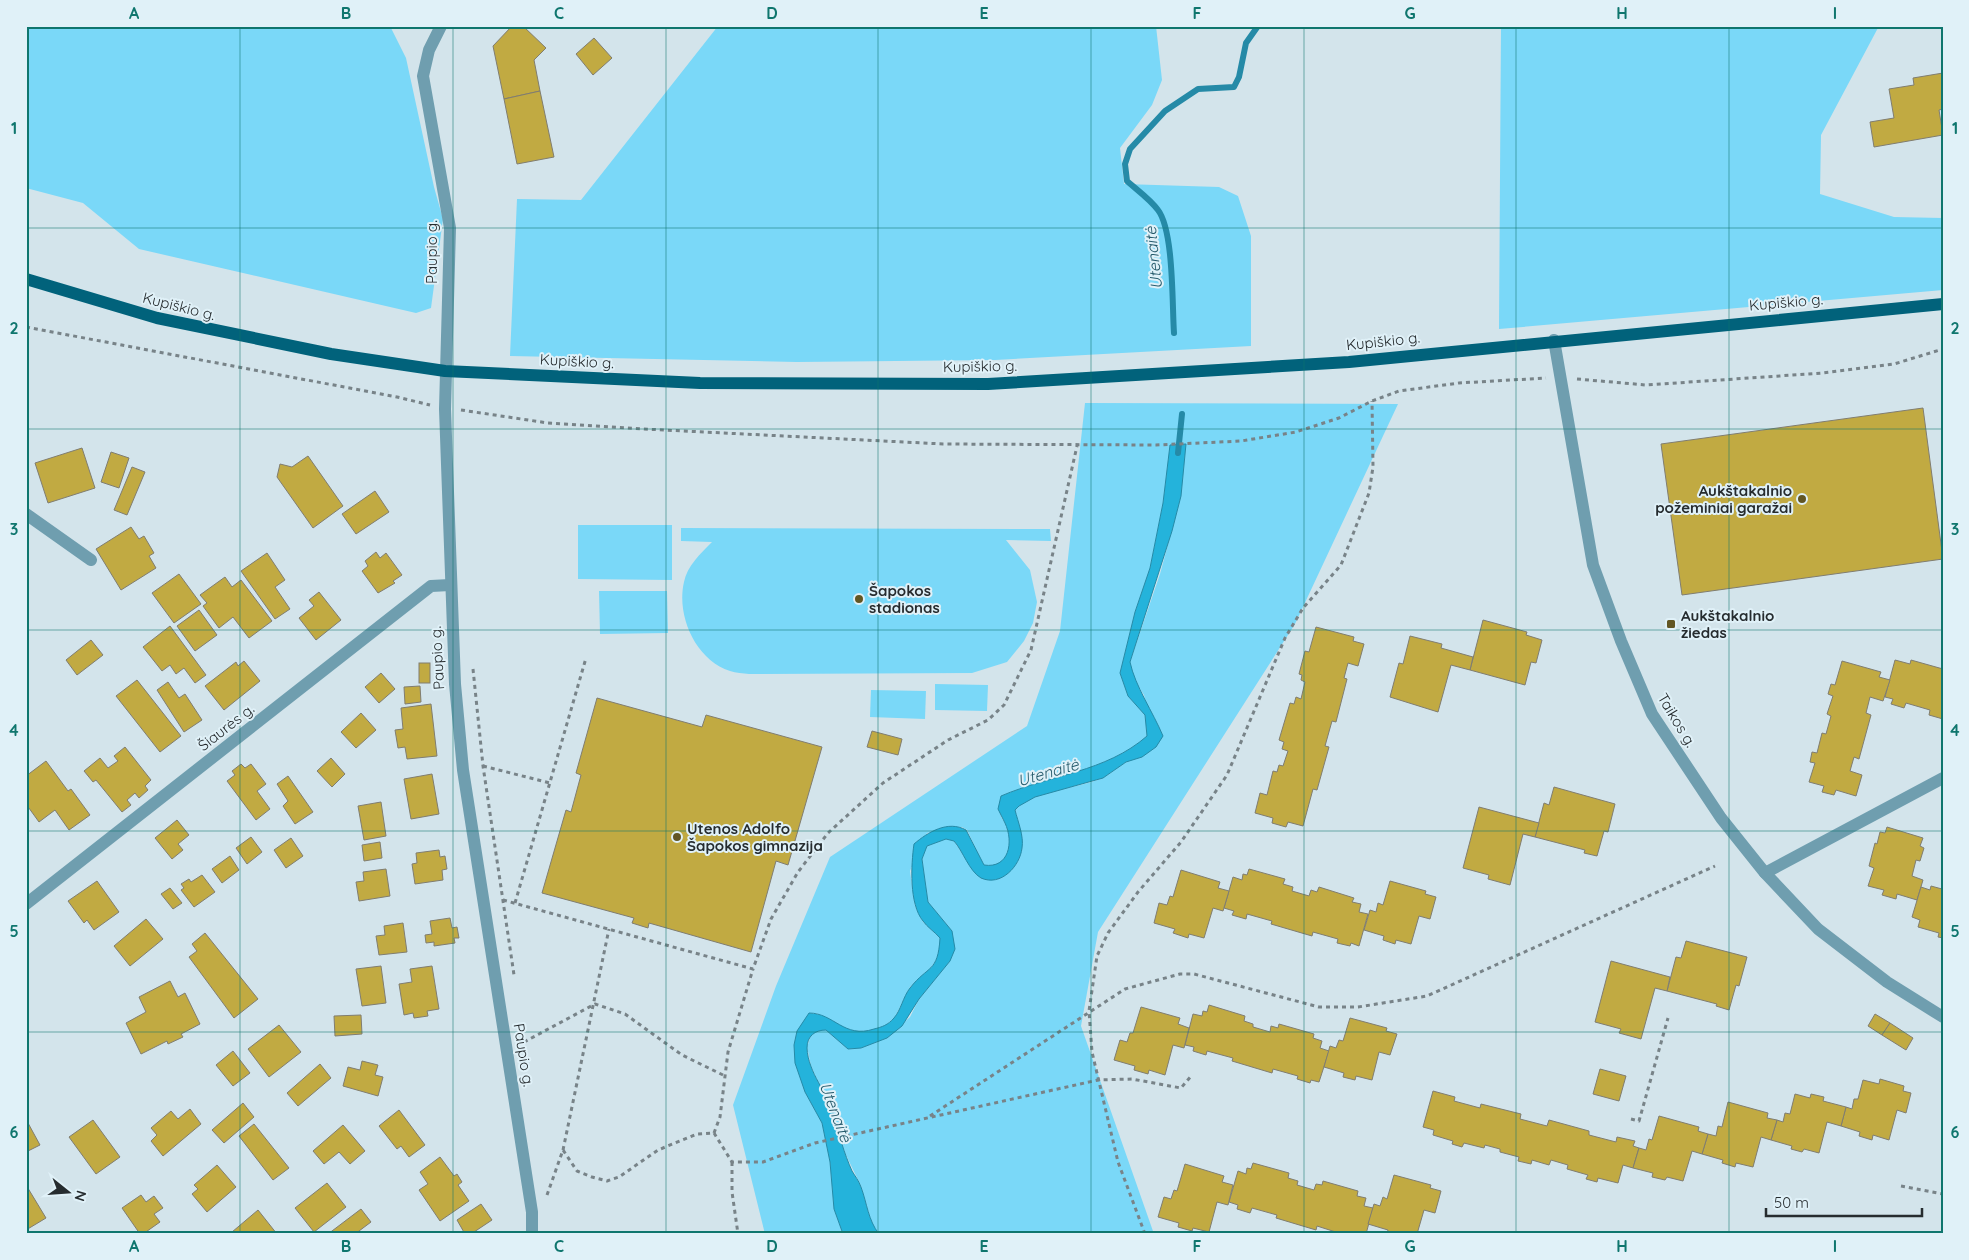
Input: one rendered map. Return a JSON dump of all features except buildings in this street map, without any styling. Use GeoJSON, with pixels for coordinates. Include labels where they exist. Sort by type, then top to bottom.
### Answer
{"type":"FeatureCollection","features":[{"type":"Feature","properties":{"kind":"main road","name":"Kupiškio g."},"geometry":{"type":"LineString","coordinates":[[26,279],[157,318],[244,338],[332,354],[445,371],[700,383],[988,384],[1349,362],[1554,340],[1943,304]]}},
{"type":"Feature","properties":{"kind":"street","name":"Paupio g."},"geometry":{"type":"LineString","coordinates":[[441,26],[429,50],[423,76],[450,228],[445,409],[455,684],[463,770],[532,1212],[532,1234]]}},
{"type":"Feature","properties":{"kind":"street","name":"Taikos g."},"geometry":{"type":"LineString","coordinates":[[1554,340],[1593,565],[1621,641],[1652,714],[1721,818],[1765,873],[1818,929],[1887,982],[1943,1017]]}},
{"type":"Feature","properties":{"kind":"street"},"geometry":{"type":"LineString","coordinates":[[26,514],[91,560]]}},
{"type":"Feature","properties":{"kind":"street","name":"Šiaurės g."},"geometry":{"type":"LineString","coordinates":[[26,904],[431,586],[450,585]]}},
{"type":"Feature","properties":{"kind":"street"},"geometry":{"type":"LineString","coordinates":[[1765,873],[1943,778]]}},
{"type":"Feature","properties":{"kind":"path"},"geometry":{"type":"LineString","coordinates":[[26,327],[397,397],[445,409],[548,423],[943,444],[1077,446],[1201,443]]}},
{"type":"Feature","properties":{"kind":"path"},"geometry":{"type":"LineString","coordinates":[[1145,1234],[1118,1162],[1092,1052],[1089,1010],[1096,956],[1108,933],[1138,892],[1181,842],[1226,775],[1285,638],[1303,608],[1341,565],[1369,493],[1373,467],[1372,401]]}},
{"type":"Feature","properties":{"kind":"path"},"geometry":{"type":"LineString","coordinates":[[459,419],[460,410]]}},
{"type":"Feature","properties":{"kind":"path"},"geometry":{"type":"LineString","coordinates":[[714,1133],[720,1117],[728,1052],[753,969],[770,919],[798,872],[828,833],[883,782],[948,740],[988,720],[1004,705],[1032,650],[1077,446]]}},
{"type":"Feature","properties":{"kind":"path"},"geometry":{"type":"LineString","coordinates":[[515,903],[586,658]]}},
{"type":"Feature","properties":{"kind":"path"},"geometry":{"type":"LineString","coordinates":[[473,668],[482,766],[515,984]]}},
{"type":"Feature","properties":{"kind":"path"},"geometry":{"type":"LineString","coordinates":[[482,766],[550,783]]}},
{"type":"Feature","properties":{"kind":"path"},"geometry":{"type":"LineString","coordinates":[[930,1116],[1125,988],[1180,974],[1194,974],[1319,1007],[1358,1007],[1427,996],[1715,866]]}},
{"type":"Feature","properties":{"kind":"path"},"geometry":{"type":"LineString","coordinates":[[503,900],[753,969]]}},
{"type":"Feature","properties":{"kind":"path"},"geometry":{"type":"LineString","coordinates":[[544,1192],[545,1202],[563,1150],[595,1004],[609,929]]}},
{"type":"Feature","properties":{"kind":"path"},"geometry":{"type":"LineString","coordinates":[[524,1042],[595,1004],[625,1014],[682,1055],[725,1076]]}},
{"type":"Feature","properties":{"kind":"path"},"geometry":{"type":"LineString","coordinates":[[1631,1119],[1639,1121],[1668,1018]]}},
{"type":"Feature","properties":{"kind":"path"},"geometry":{"type":"LineString","coordinates":[[522,1032],[525,1051]]}},
{"type":"Feature","properties":{"kind":"path"},"geometry":{"type":"LineString","coordinates":[[732,1162],[763,1162],[814,1143],[1098,1080],[1132,1079],[1181,1088],[1192,1075]]}},
{"type":"Feature","properties":{"kind":"path"},"geometry":{"type":"LineString","coordinates":[[563,1150],[577,1170],[592,1178],[607,1180],[619,1177],[658,1150],[697,1134],[714,1133]]}},
{"type":"Feature","properties":{"kind":"path"},"geometry":{"type":"LineString","coordinates":[[714,1133],[732,1162],[732,1192],[738,1234]]}},
{"type":"Feature","properties":{"kind":"path"},"geometry":{"type":"LineString","coordinates":[[1901,1186],[1943,1194]]}},
{"type":"Feature","properties":{"kind":"shaded area"},"geometry":{"type":"Polygon","coordinates":[[[26,26],[390,26],[406,58],[434,187],[443,219],[431,308],[416,313],[139,249],[83,203],[26,188],[26,26]]]}},
{"type":"Feature","properties":{"kind":"shaded area"},"geometry":{"type":"Polygon","coordinates":[[[718,26],[875,26],[891,29],[895,26],[1156,26],[1162,80],[1152,105],[1120,148],[1124,184],[1219,187],[1238,196],[1251,236],[1251,346],[995,360],[797,362],[510,356],[517,199],[581,200],[718,26]]]}},
{"type":"Feature","properties":{"kind":"shaded area"},"geometry":{"type":"Polygon","coordinates":[[[1501,26],[1879,26],[1821,135],[1820,194],[1894,217],[1943,218],[1943,290],[1499,329],[1501,26]]]}},
{"type":"Feature","properties":{"kind":"shaded area"},"geometry":{"type":"Polygon","coordinates":[[[1085,403],[1398,404],[1295,624],[1098,932],[1081,1026],[1154,1234],[879,1234],[873,1227],[861,1186],[845,1153],[835,1126],[834,1116],[811,1066],[807,1048],[805,1092],[822,1123],[830,1162],[834,1209],[843,1234],[765,1234],[733,1105],[776,986],[830,857],[1027,726],[1060,631],[1085,403]],[[1186,444],[1170,445],[1163,503],[1150,568],[1135,612],[1120,673],[1128,696],[1145,715],[1147,736],[1114,758],[1001,796],[1000,814],[1008,830],[1009,845],[1008,852],[1000,863],[993,866],[984,866],[967,830],[962,827],[927,833],[910,871],[915,906],[923,922],[940,938],[939,957],[928,971],[910,987],[895,1017],[885,1026],[866,1032],[849,1031],[816,1013],[809,1013],[807,1046],[811,1035],[818,1030],[826,1030],[848,1049],[861,1048],[887,1038],[910,1017],[919,999],[950,961],[952,931],[928,902],[922,858],[927,846],[946,839],[954,841],[974,871],[997,880],[1021,836],[1015,810],[1023,803],[1044,794],[1102,778],[1156,747],[1144,695],[1134,681],[1130,662],[1160,574],[1181,496],[1186,444]]]}},
{"type":"Feature","properties":{"kind":"shaded area"},"geometry":{"type":"Polygon","coordinates":[[[1186,444],[1181,496],[1172,531],[1130,662],[1140,690],[1163,736],[1156,747],[1142,757],[1126,762],[1103,778],[1035,797],[1019,806],[1015,810],[1022,839],[1022,848],[1018,862],[1008,873],[996,880],[988,880],[977,875],[954,841],[946,839],[927,846],[922,859],[928,902],[952,931],[955,949],[950,961],[919,999],[902,1026],[887,1038],[861,1048],[848,1049],[826,1030],[812,1034],[808,1040],[808,1057],[811,1066],[831,1108],[852,1171],[860,1185],[870,1217],[879,1234],[843,1234],[834,1209],[830,1162],[822,1123],[805,1092],[795,1063],[794,1045],[797,1031],[809,1013],[818,1014],[855,1031],[864,1031],[885,1025],[896,1015],[910,988],[931,968],[937,957],[940,938],[923,921],[915,905],[912,884],[914,844],[938,829],[952,826],[959,827],[966,830],[984,865],[999,863],[1007,853],[1009,846],[1008,830],[998,809],[1001,796],[1114,758],[1147,736],[1145,715],[1128,696],[1120,673],[1135,612],[1150,568],[1163,503],[1170,445],[1186,444]]]}},
{"type":"Feature","properties":{"kind":"shaded area"},"geometry":{"type":"Polygon","coordinates":[[[578,525],[672,525],[672,580],[578,579],[578,525]]]}},
{"type":"Feature","properties":{"kind":"shaded area","name":"Šapokos stadionas"},"geometry":{"type":"Polygon","coordinates":[[[681,528],[1050,529],[1051,541],[1006,540],[1030,570],[1037,602],[1033,623],[1024,641],[1007,662],[972,673],[749,674],[732,672],[718,665],[698,647],[691,635],[683,609],[682,595],[684,582],[691,565],[712,542],[681,541],[681,528]]]}},
{"type":"Feature","properties":{"kind":"shaded area"},"geometry":{"type":"Polygon","coordinates":[[[599,591],[667,591],[668,633],[600,634],[599,591]]]}},
{"type":"Feature","properties":{"kind":"shaded area"},"geometry":{"type":"Polygon","coordinates":[[[935,684],[988,685],[987,711],[935,710],[935,684]]]}},
{"type":"Feature","properties":{"kind":"shaded area"},"geometry":{"type":"Polygon","coordinates":[[[871,690],[926,691],[925,719],[870,717],[871,690]]]}},
{"type":"Feature","properties":{"kind":"waterway","name":"Utenaitė"},"geometry":{"type":"LineString","coordinates":[[1174,333],[1170,251],[1163,220],[1155,206],[1127,181],[1125,164],[1130,149],[1165,111],[1198,89],[1234,87],[1239,77],[1246,43],[1258,26]]}},
{"type":"Feature","properties":{"kind":"waterway","name":"Utenaitė"},"geometry":{"type":"LineString","coordinates":[[1178,453],[1182,414]]}},
{"type":"Feature","properties":{"kind":"place","name":"Aukštakalnio požeminiai garažai"},"geometry":{"type":"Point","coordinates":[1802,499]}},
{"type":"Feature","properties":{"kind":"place","name":"Šapokos stadionas"},"geometry":{"type":"Point","coordinates":[859,599]}},
{"type":"Feature","properties":{"kind":"place","name":"Aukštakalnio žiedas"},"geometry":{"type":"Point","coordinates":[1671,624]}},
{"type":"Feature","properties":{"kind":"place","name":"Utenos Adolfo Šapokos gimnazija"},"geometry":{"type":"Point","coordinates":[677,837]}}]}
